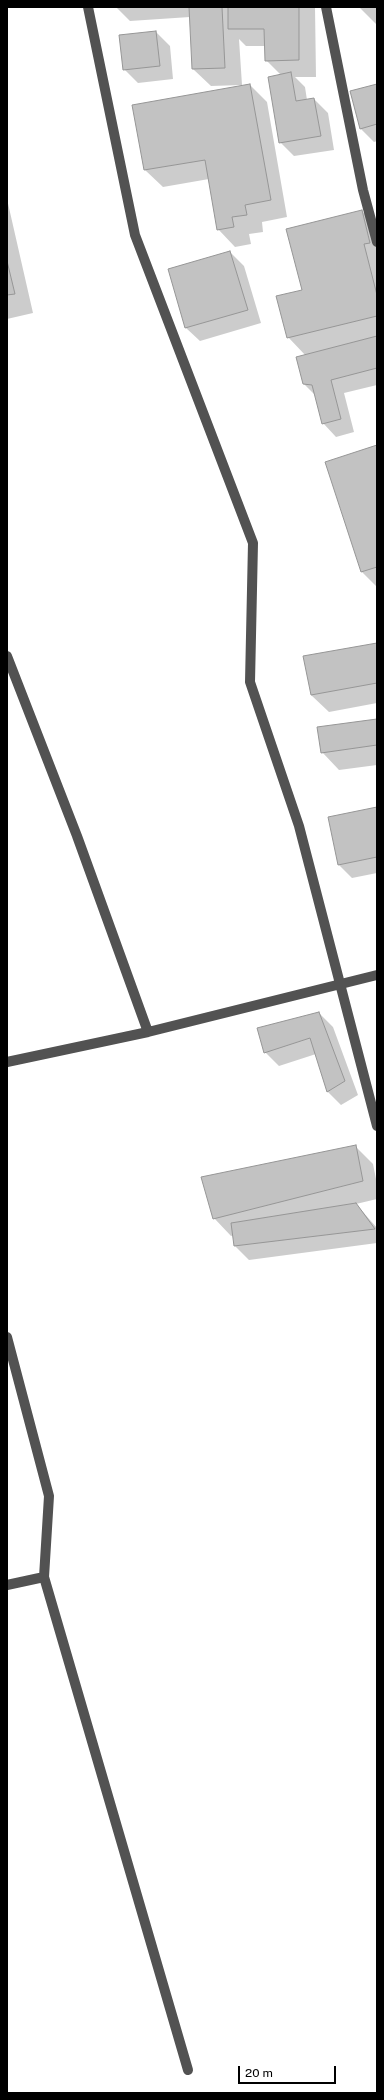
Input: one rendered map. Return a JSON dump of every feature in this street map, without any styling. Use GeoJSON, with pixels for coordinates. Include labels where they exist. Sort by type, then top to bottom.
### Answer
{"type":"FeatureCollection","features":[{"type":"Feature","properties":{"kind":"street"},"geometry":{"type":"LineString","coordinates":[[88,7],[135,235],[252,543],[250,682],[299,826],[377,1126]]}},
{"type":"Feature","properties":{"kind":"street"},"geometry":{"type":"LineString","coordinates":[[326,7],[363,190],[377,242]]}},
{"type":"Feature","properties":{"kind":"street"},"geometry":{"type":"LineString","coordinates":[[7,656],[77,836],[148,1032]]}},
{"type":"Feature","properties":{"kind":"street"},"geometry":{"type":"LineString","coordinates":[[7,1062],[148,1032],[377,975]]}},
{"type":"Feature","properties":{"kind":"street"},"geometry":{"type":"LineString","coordinates":[[7,1337],[49,1496],[44,1577],[188,2070]]}},
{"type":"Feature","properties":{"kind":"street"},"geometry":{"type":"LineString","coordinates":[[7,1585],[44,1577]]}},
{"type":"Feature","properties":{"kind":"building"},"geometry":{"type":"Polygon","coordinates":[[[189,7],[222,7],[225,68],[192,69],[189,7]]]}},
{"type":"Feature","properties":{"kind":"building"},"geometry":{"type":"Polygon","coordinates":[[[228,7],[299,7],[299,60],[265,61],[264,29],[228,29],[228,7]]]}},
{"type":"Feature","properties":{"kind":"building"},"geometry":{"type":"Polygon","coordinates":[[[156,31],[160,66],[123,70],[119,35],[156,31]]]}},
{"type":"Feature","properties":{"kind":"building"},"geometry":{"type":"Polygon","coordinates":[[[291,72],[296,101],[314,98],[321,136],[279,143],[268,77],[291,72]]]}},
{"type":"Feature","properties":{"kind":"building"},"geometry":{"type":"Polygon","coordinates":[[[250,84],[271,200],[245,205],[247,215],[232,217],[234,227],[217,230],[205,160],[144,170],[132,105],[250,84]]]}},
{"type":"Feature","properties":{"kind":"building"},"geometry":{"type":"Polygon","coordinates":[[[377,84],[377,124],[360,129],[350,91],[377,84]]]}},
{"type":"Feature","properties":{"kind":"building"},"geometry":{"type":"Polygon","coordinates":[[[362,210],[370,243],[364,244],[377,295],[377,316],[287,338],[276,296],[302,290],[286,229],[362,210]]]}},
{"type":"Feature","properties":{"kind":"building"},"geometry":{"type":"Polygon","coordinates":[[[230,251],[248,310],[185,328],[168,269],[230,251]]]}},
{"type":"Feature","properties":{"kind":"building"},"geometry":{"type":"Polygon","coordinates":[[[7,261],[15,294],[7,295],[7,261]]]}},
{"type":"Feature","properties":{"kind":"building"},"geometry":{"type":"Polygon","coordinates":[[[377,336],[377,368],[331,380],[341,419],[322,424],[312,385],[303,384],[296,357],[377,336]]]}},
{"type":"Feature","properties":{"kind":"building"},"geometry":{"type":"Polygon","coordinates":[[[377,445],[377,567],[361,572],[325,462],[377,445]]]}},
{"type":"Feature","properties":{"kind":"building"},"geometry":{"type":"Polygon","coordinates":[[[377,643],[377,683],[311,695],[303,656],[377,643]]]}},
{"type":"Feature","properties":{"kind":"building"},"geometry":{"type":"Polygon","coordinates":[[[377,719],[377,745],[321,753],[317,727],[377,719]]]}},
{"type":"Feature","properties":{"kind":"building"},"geometry":{"type":"Polygon","coordinates":[[[377,807],[377,857],[338,865],[328,817],[377,807]]]}},
{"type":"Feature","properties":{"kind":"building"},"geometry":{"type":"Polygon","coordinates":[[[319,1012],[345,1081],[327,1092],[310,1038],[264,1053],[257,1028],[319,1012]]]}},
{"type":"Feature","properties":{"kind":"building"},"geometry":{"type":"Polygon","coordinates":[[[356,1145],[363,1181],[213,1219],[201,1177],[356,1145]]]}},
{"type":"Feature","properties":{"kind":"building"},"geometry":{"type":"Polygon","coordinates":[[[356,1203],[375,1229],[234,1246],[231,1223],[356,1203]]]}}]}
